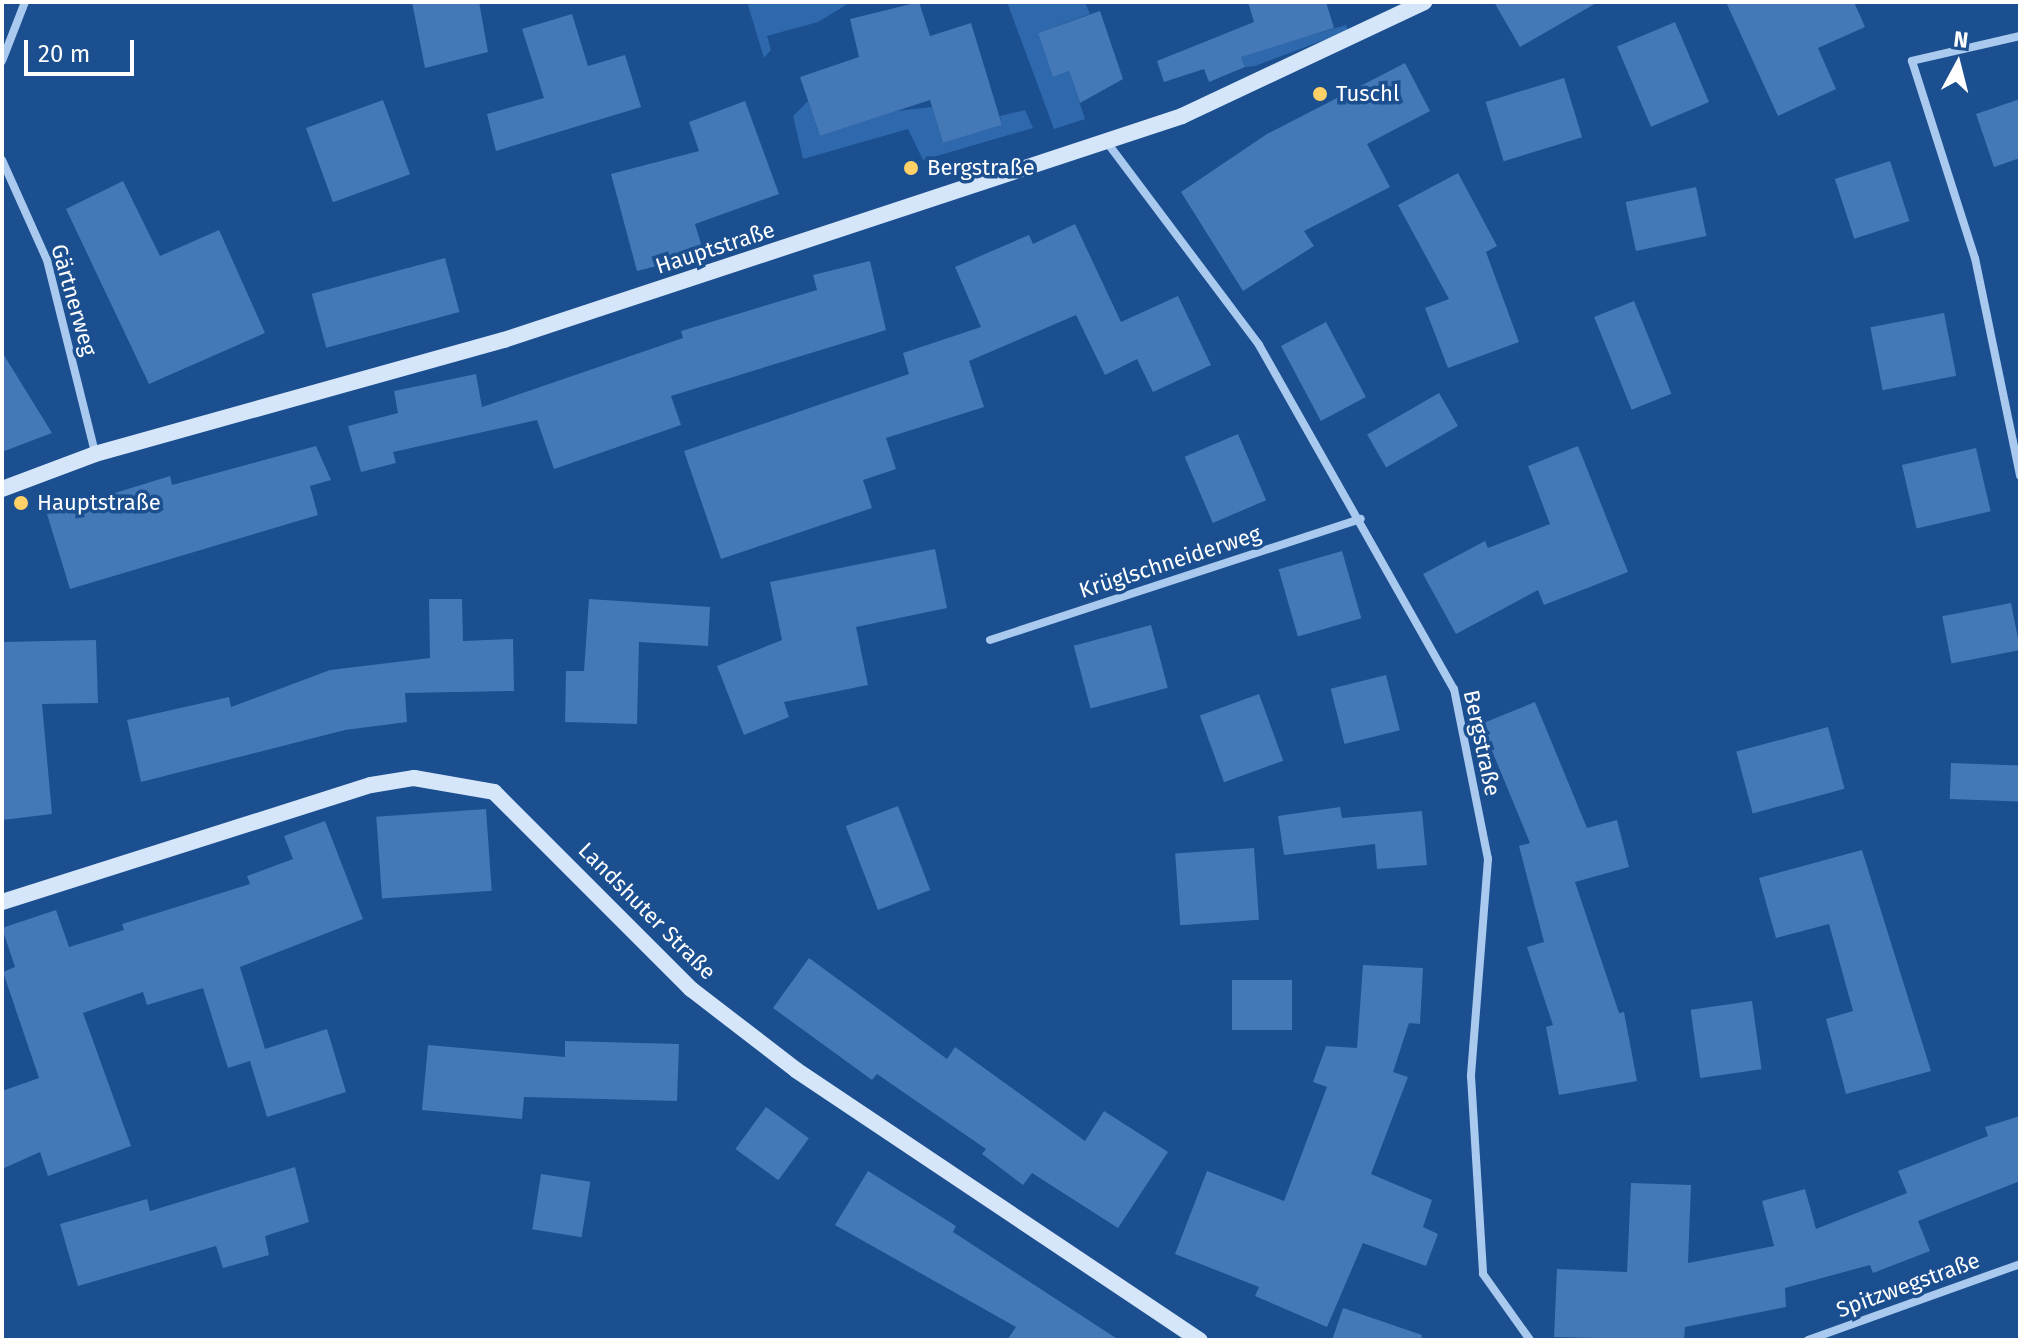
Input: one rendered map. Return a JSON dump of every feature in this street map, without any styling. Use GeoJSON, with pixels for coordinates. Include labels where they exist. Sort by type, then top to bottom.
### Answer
{"type":"FeatureCollection","features":[{"type":"Feature","properties":{"kind":"street"},"geometry":{"type":"LineString","coordinates":[[2,61],[25,2]]}},
{"type":"Feature","properties":{"kind":"street","name":"Hauptstraße"},"geometry":{"type":"LineString","coordinates":[[2,489],[95,454],[504,340],[1182,116],[1424,2]]}},
{"type":"Feature","properties":{"kind":"street"},"geometry":{"type":"LineString","coordinates":[[2020,36],[1912,61],[1975,258],[2020,475]]}},
{"type":"Feature","properties":{"kind":"street","name":"Bergstraße"},"geometry":{"type":"LineString","coordinates":[[1106,141],[1259,345],[1361,519],[1454,689],[1488,859],[1471,1076],[1483,1274],[1530,1340]]}},
{"type":"Feature","properties":{"kind":"street","name":"Gärtnerweg"},"geometry":{"type":"LineString","coordinates":[[2,160],[47,260],[95,454]]}},
{"type":"Feature","properties":{"kind":"street","name":"Krüglschneiderweg"},"geometry":{"type":"LineString","coordinates":[[990,640],[1361,519]]}},
{"type":"Feature","properties":{"kind":"street","name":"Landshuter Straße"},"geometry":{"type":"LineString","coordinates":[[2,902],[371,785],[414,778],[494,792],[682,982],[796,1070],[1200,1340]]}},
{"type":"Feature","properties":{"kind":"street","name":"Spitzwegstraße"},"geometry":{"type":"LineString","coordinates":[[1808,1340],[2020,1264]]}},
{"type":"Feature","properties":{"kind":"shaded area"},"geometry":{"type":"Polygon","coordinates":[[[747,2],[851,2],[818,22],[767,36],[771,50],[764,58],[747,2]]]}},
{"type":"Feature","properties":{"kind":"shaded area"},"geometry":{"type":"Polygon","coordinates":[[[1007,2],[1085,2],[1090,14],[1038,33],[1053,76],[1069,71],[1085,119],[1054,129],[1007,2]]]}},
{"type":"Feature","properties":{"kind":"shaded area"},"geometry":{"type":"Polygon","coordinates":[[[1346,25],[1348,31],[1255,66],[1245,67],[1236,45],[1286,26],[1291,41],[1346,25]]]}},
{"type":"Feature","properties":{"kind":"shaded area"},"geometry":{"type":"Polygon","coordinates":[[[808,101],[820,136],[896,111],[932,107],[943,143],[1002,125],[1000,116],[1025,110],[1033,128],[923,160],[908,129],[803,159],[793,116],[808,101]]]}},
{"type":"Feature","properties":{"kind":"building"},"geometry":{"type":"Polygon","coordinates":[[[412,2],[479,2],[488,52],[425,68],[412,2]]]}},
{"type":"Feature","properties":{"kind":"building"},"geometry":{"type":"Polygon","coordinates":[[[919,2],[930,36],[971,23],[1002,125],[943,143],[930,100],[820,136],[800,77],[859,57],[850,19],[919,2]]]}},
{"type":"Feature","properties":{"kind":"building"},"geometry":{"type":"Polygon","coordinates":[[[1248,2],[1326,2],[1334,28],[1241,57],[1245,67],[1209,82],[1204,69],[1164,82],[1157,61],[1254,22],[1248,2]]]}},
{"type":"Feature","properties":{"kind":"building"},"geometry":{"type":"Polygon","coordinates":[[[1494,2],[1598,2],[1520,47],[1494,2]]]}},
{"type":"Feature","properties":{"kind":"building"},"geometry":{"type":"Polygon","coordinates":[[[1726,2],[1854,2],[1865,27],[1818,48],[1836,89],[1778,116],[1726,2]]]}},
{"type":"Feature","properties":{"kind":"building"},"geometry":{"type":"Polygon","coordinates":[[[1100,11],[1123,79],[1080,103],[1069,71],[1053,77],[1038,33],[1100,11]]]}},
{"type":"Feature","properties":{"kind":"building"},"geometry":{"type":"Polygon","coordinates":[[[572,14],[588,66],[625,55],[641,107],[496,151],[487,114],[544,98],[522,29],[572,14]]]}},
{"type":"Feature","properties":{"kind":"building"},"geometry":{"type":"Polygon","coordinates":[[[1675,22],[1709,102],[1651,127],[1617,47],[1675,22]]]}},
{"type":"Feature","properties":{"kind":"building"},"geometry":{"type":"Polygon","coordinates":[[[1405,63],[1430,111],[1367,144],[1390,187],[1304,231],[1314,246],[1243,291],[1181,192],[1267,134],[1405,63]]]}},
{"type":"Feature","properties":{"kind":"building"},"geometry":{"type":"Polygon","coordinates":[[[1564,78],[1582,137],[1504,161],[1486,102],[1564,78]]]}},
{"type":"Feature","properties":{"kind":"building"},"geometry":{"type":"Polygon","coordinates":[[[2020,99],[2020,158],[1994,167],[1976,114],[2020,99]]]}},
{"type":"Feature","properties":{"kind":"building"},"geometry":{"type":"Polygon","coordinates":[[[383,100],[410,174],[333,202],[306,128],[383,100]]]}},
{"type":"Feature","properties":{"kind":"building"},"geometry":{"type":"Polygon","coordinates":[[[745,101],[779,194],[695,224],[704,254],[637,271],[611,174],[699,151],[689,122],[745,101]]]}},
{"type":"Feature","properties":{"kind":"building"},"geometry":{"type":"Polygon","coordinates":[[[1890,161],[1909,221],[1854,239],[1835,179],[1890,161]]]}},
{"type":"Feature","properties":{"kind":"building"},"geometry":{"type":"Polygon","coordinates":[[[1458,173],[1497,246],[1486,252],[1519,342],[1448,368],[1425,308],[1449,299],[1398,205],[1458,173]]]}},
{"type":"Feature","properties":{"kind":"building"},"geometry":{"type":"Polygon","coordinates":[[[123,181],[160,256],[219,230],[265,333],[149,384],[66,209],[123,181]]]}},
{"type":"Feature","properties":{"kind":"building"},"geometry":{"type":"Polygon","coordinates":[[[1696,187],[1706,236],[1636,251],[1626,202],[1696,187]]]}},
{"type":"Feature","properties":{"kind":"building"},"geometry":{"type":"Polygon","coordinates":[[[1075,224],[1121,322],[1178,296],[1211,365],[1153,392],[1137,359],[1105,375],[1076,315],[969,361],[984,407],[886,438],[896,469],[863,480],[872,508],[721,559],[684,451],[909,374],[903,353],[981,327],[955,267],[1029,235],[1033,244],[1075,224]]]}},
{"type":"Feature","properties":{"kind":"building"},"geometry":{"type":"Polygon","coordinates":[[[445,258],[459,312],[326,348],[312,294],[445,258]]]}},
{"type":"Feature","properties":{"kind":"building"},"geometry":{"type":"Polygon","coordinates":[[[870,261],[886,330],[671,396],[681,425],[554,469],[537,420],[393,452],[396,463],[361,472],[348,426],[398,413],[394,391],[476,374],[482,407],[683,338],[681,331],[817,290],[813,275],[870,261]]]}},
{"type":"Feature","properties":{"kind":"building"},"geometry":{"type":"Polygon","coordinates":[[[1634,301],[1671,394],[1632,410],[1594,317],[1634,301]]]}},
{"type":"Feature","properties":{"kind":"building"},"geometry":{"type":"Polygon","coordinates":[[[1944,313],[1956,376],[1883,390],[1870,327],[1944,313]]]}},
{"type":"Feature","properties":{"kind":"building"},"geometry":{"type":"Polygon","coordinates":[[[1326,322],[1366,397],[1321,421],[1281,346],[1326,322]]]}},
{"type":"Feature","properties":{"kind":"building"},"geometry":{"type":"Polygon","coordinates":[[[2,352],[52,433],[2,452],[2,352]]]}},
{"type":"Feature","properties":{"kind":"building"},"geometry":{"type":"Polygon","coordinates":[[[1439,393],[1458,426],[1386,467],[1367,434],[1439,393]]]}},
{"type":"Feature","properties":{"kind":"building"},"geometry":{"type":"Polygon","coordinates":[[[1238,434],[1266,500],[1213,523],[1185,457],[1238,434]]]}},
{"type":"Feature","properties":{"kind":"building"},"geometry":{"type":"Polygon","coordinates":[[[316,446],[331,480],[310,486],[318,515],[70,589],[47,514],[170,476],[172,485],[316,446]]]}},
{"type":"Feature","properties":{"kind":"building"},"geometry":{"type":"Polygon","coordinates":[[[1578,446],[1628,572],[1544,605],[1538,590],[1456,634],[1423,574],[1485,541],[1488,548],[1550,524],[1528,466],[1578,446]]]}},
{"type":"Feature","properties":{"kind":"building"},"geometry":{"type":"Polygon","coordinates":[[[1976,448],[1991,511],[1917,528],[1902,465],[1976,448]]]}},
{"type":"Feature","properties":{"kind":"building"},"geometry":{"type":"Polygon","coordinates":[[[935,549],[947,608],[856,627],[868,685],[784,702],[789,717],[744,735],[717,666],[782,640],[770,582],[935,549]]]}},
{"type":"Feature","properties":{"kind":"building"},"geometry":{"type":"Polygon","coordinates":[[[1342,551],[1361,618],[1298,636],[1279,569],[1342,551]]]}},
{"type":"Feature","properties":{"kind":"building"},"geometry":{"type":"Polygon","coordinates":[[[429,599],[462,599],[463,641],[513,639],[514,691],[405,693],[407,722],[345,730],[141,782],[127,720],[229,697],[231,707],[330,670],[430,658],[429,599]]]}},
{"type":"Feature","properties":{"kind":"building"},"geometry":{"type":"Polygon","coordinates":[[[589,599],[710,607],[708,646],[639,642],[637,724],[565,722],[566,671],[584,671],[589,599]]]}},
{"type":"Feature","properties":{"kind":"building"},"geometry":{"type":"Polygon","coordinates":[[[2011,603],[2020,650],[1951,663],[1942,616],[2011,603]]]}},
{"type":"Feature","properties":{"kind":"building"},"geometry":{"type":"Polygon","coordinates":[[[1151,625],[1168,688],[1091,708],[1074,646],[1151,625]]]}},
{"type":"Feature","properties":{"kind":"building"},"geometry":{"type":"Polygon","coordinates":[[[96,640],[98,703],[42,704],[52,814],[2,820],[2,642],[96,640]]]}},
{"type":"Feature","properties":{"kind":"building"},"geometry":{"type":"Polygon","coordinates":[[[1386,675],[1400,730],[1344,744],[1331,689],[1386,675]]]}},
{"type":"Feature","properties":{"kind":"building"},"geometry":{"type":"Polygon","coordinates":[[[1259,694],[1283,761],[1224,782],[1200,716],[1259,694]]]}},
{"type":"Feature","properties":{"kind":"building"},"geometry":{"type":"Polygon","coordinates":[[[1535,702],[1587,828],[1617,820],[1629,867],[1575,882],[1619,1013],[1624,1012],[1637,1081],[1559,1095],[1546,1027],[1553,1025],[1527,947],[1544,942],[1519,846],[1530,843],[1481,724],[1535,702]]]}},
{"type":"Feature","properties":{"kind":"building"},"geometry":{"type":"Polygon","coordinates":[[[1828,727],[1845,789],[1753,813],[1736,752],[1828,727]]]}},
{"type":"Feature","properties":{"kind":"building"},"geometry":{"type":"Polygon","coordinates":[[[1951,763],[2020,765],[2019,801],[1950,799],[1951,763]]]}},
{"type":"Feature","properties":{"kind":"building"},"geometry":{"type":"Polygon","coordinates":[[[898,806],[930,890],[878,910],[846,826],[898,806]]]}},
{"type":"Feature","properties":{"kind":"building"},"geometry":{"type":"Polygon","coordinates":[[[1340,807],[1342,818],[1422,811],[1427,865],[1377,869],[1375,844],[1284,855],[1278,816],[1340,807]]]}},
{"type":"Feature","properties":{"kind":"building"},"geometry":{"type":"Polygon","coordinates":[[[486,809],[492,891],[382,898],[376,817],[486,809]]]}},
{"type":"Feature","properties":{"kind":"building"},"geometry":{"type":"Polygon","coordinates":[[[325,821],[363,919],[240,967],[265,1049],[327,1029],[346,1092],[267,1117],[250,1061],[228,1068],[203,988],[147,1005],[143,992],[83,1013],[131,1146],[48,1176],[40,1152],[2,1169],[2,1091],[39,1078],[3,972],[15,967],[2,928],[56,910],[69,947],[124,930],[122,924],[250,884],[247,876],[293,859],[284,836],[325,821]]]}},
{"type":"Feature","properties":{"kind":"building"},"geometry":{"type":"Polygon","coordinates":[[[1254,848],[1259,920],[1180,925],[1175,854],[1254,848]]]}},
{"type":"Feature","properties":{"kind":"building"},"geometry":{"type":"Polygon","coordinates":[[[1862,850],[1931,1071],[1846,1094],[1826,1019],[1853,1011],[1829,924],[1776,938],[1759,878],[1862,850]]]}},
{"type":"Feature","properties":{"kind":"building"},"geometry":{"type":"Polygon","coordinates":[[[809,958],[947,1059],[955,1047],[1085,1141],[1104,1111],[1168,1152],[1118,1228],[1032,1173],[1023,1185],[982,1154],[986,1149],[877,1074],[872,1080],[773,1008],[809,958]]]}},
{"type":"Feature","properties":{"kind":"building"},"geometry":{"type":"Polygon","coordinates":[[[1363,965],[1423,968],[1420,1024],[1409,1023],[1393,1072],[1408,1077],[1371,1174],[1432,1200],[1423,1227],[1438,1234],[1426,1266],[1363,1243],[1327,1327],[1255,1296],[1259,1287],[1175,1254],[1207,1171],[1284,1201],[1327,1087],[1313,1082],[1326,1046],[1357,1048],[1363,965]]]}},
{"type":"Feature","properties":{"kind":"building"},"geometry":{"type":"Polygon","coordinates":[[[1232,980],[1292,980],[1292,1030],[1232,1030],[1232,980]]]}},
{"type":"Feature","properties":{"kind":"building"},"geometry":{"type":"Polygon","coordinates":[[[1752,1001],[1762,1069],[1700,1078],[1691,1010],[1752,1001]]]}},
{"type":"Feature","properties":{"kind":"building"},"geometry":{"type":"Polygon","coordinates":[[[565,1041],[679,1044],[677,1101],[524,1097],[522,1119],[422,1110],[428,1045],[565,1057],[565,1041]]]}},
{"type":"Feature","properties":{"kind":"building"},"geometry":{"type":"Polygon","coordinates":[[[766,1107],[809,1138],[778,1180],[735,1149],[766,1107]]]}},
{"type":"Feature","properties":{"kind":"building"},"geometry":{"type":"Polygon","coordinates":[[[2020,1116],[2020,1181],[1918,1221],[1930,1251],[1873,1273],[1870,1265],[1785,1288],[1786,1307],[1685,1327],[1684,1340],[1554,1337],[1557,1269],[1627,1272],[1631,1183],[1691,1185],[1688,1263],[1774,1246],[1762,1201],[1805,1189],[1816,1229],[1907,1193],[1898,1171],[1988,1136],[1985,1127],[2020,1116]]]}},
{"type":"Feature","properties":{"kind":"building"},"geometry":{"type":"Polygon","coordinates":[[[295,1167],[309,1222],[265,1236],[269,1255],[223,1268],[216,1246],[78,1286],[60,1224],[147,1199],[150,1211],[295,1167]]]}},
{"type":"Feature","properties":{"kind":"building"},"geometry":{"type":"Polygon","coordinates":[[[868,1171],[956,1226],[953,1232],[1119,1340],[1007,1340],[1016,1327],[835,1225],[868,1171]]]}},
{"type":"Feature","properties":{"kind":"building"},"geometry":{"type":"Polygon","coordinates":[[[541,1174],[590,1182],[582,1237],[532,1229],[541,1174]]]}},
{"type":"Feature","properties":{"kind":"building"},"geometry":{"type":"Polygon","coordinates":[[[1343,1308],[1422,1335],[1421,1340],[1332,1340],[1343,1308]]]}},
{"type":"Feature","properties":{"kind":"place","name":"Tuschl"},"geometry":{"type":"Point","coordinates":[1320,94]}},
{"type":"Feature","properties":{"kind":"place","name":"Bergstraße"},"geometry":{"type":"Point","coordinates":[911,168]}},
{"type":"Feature","properties":{"kind":"place","name":"Hauptstraße"},"geometry":{"type":"Point","coordinates":[21,503]}}]}
